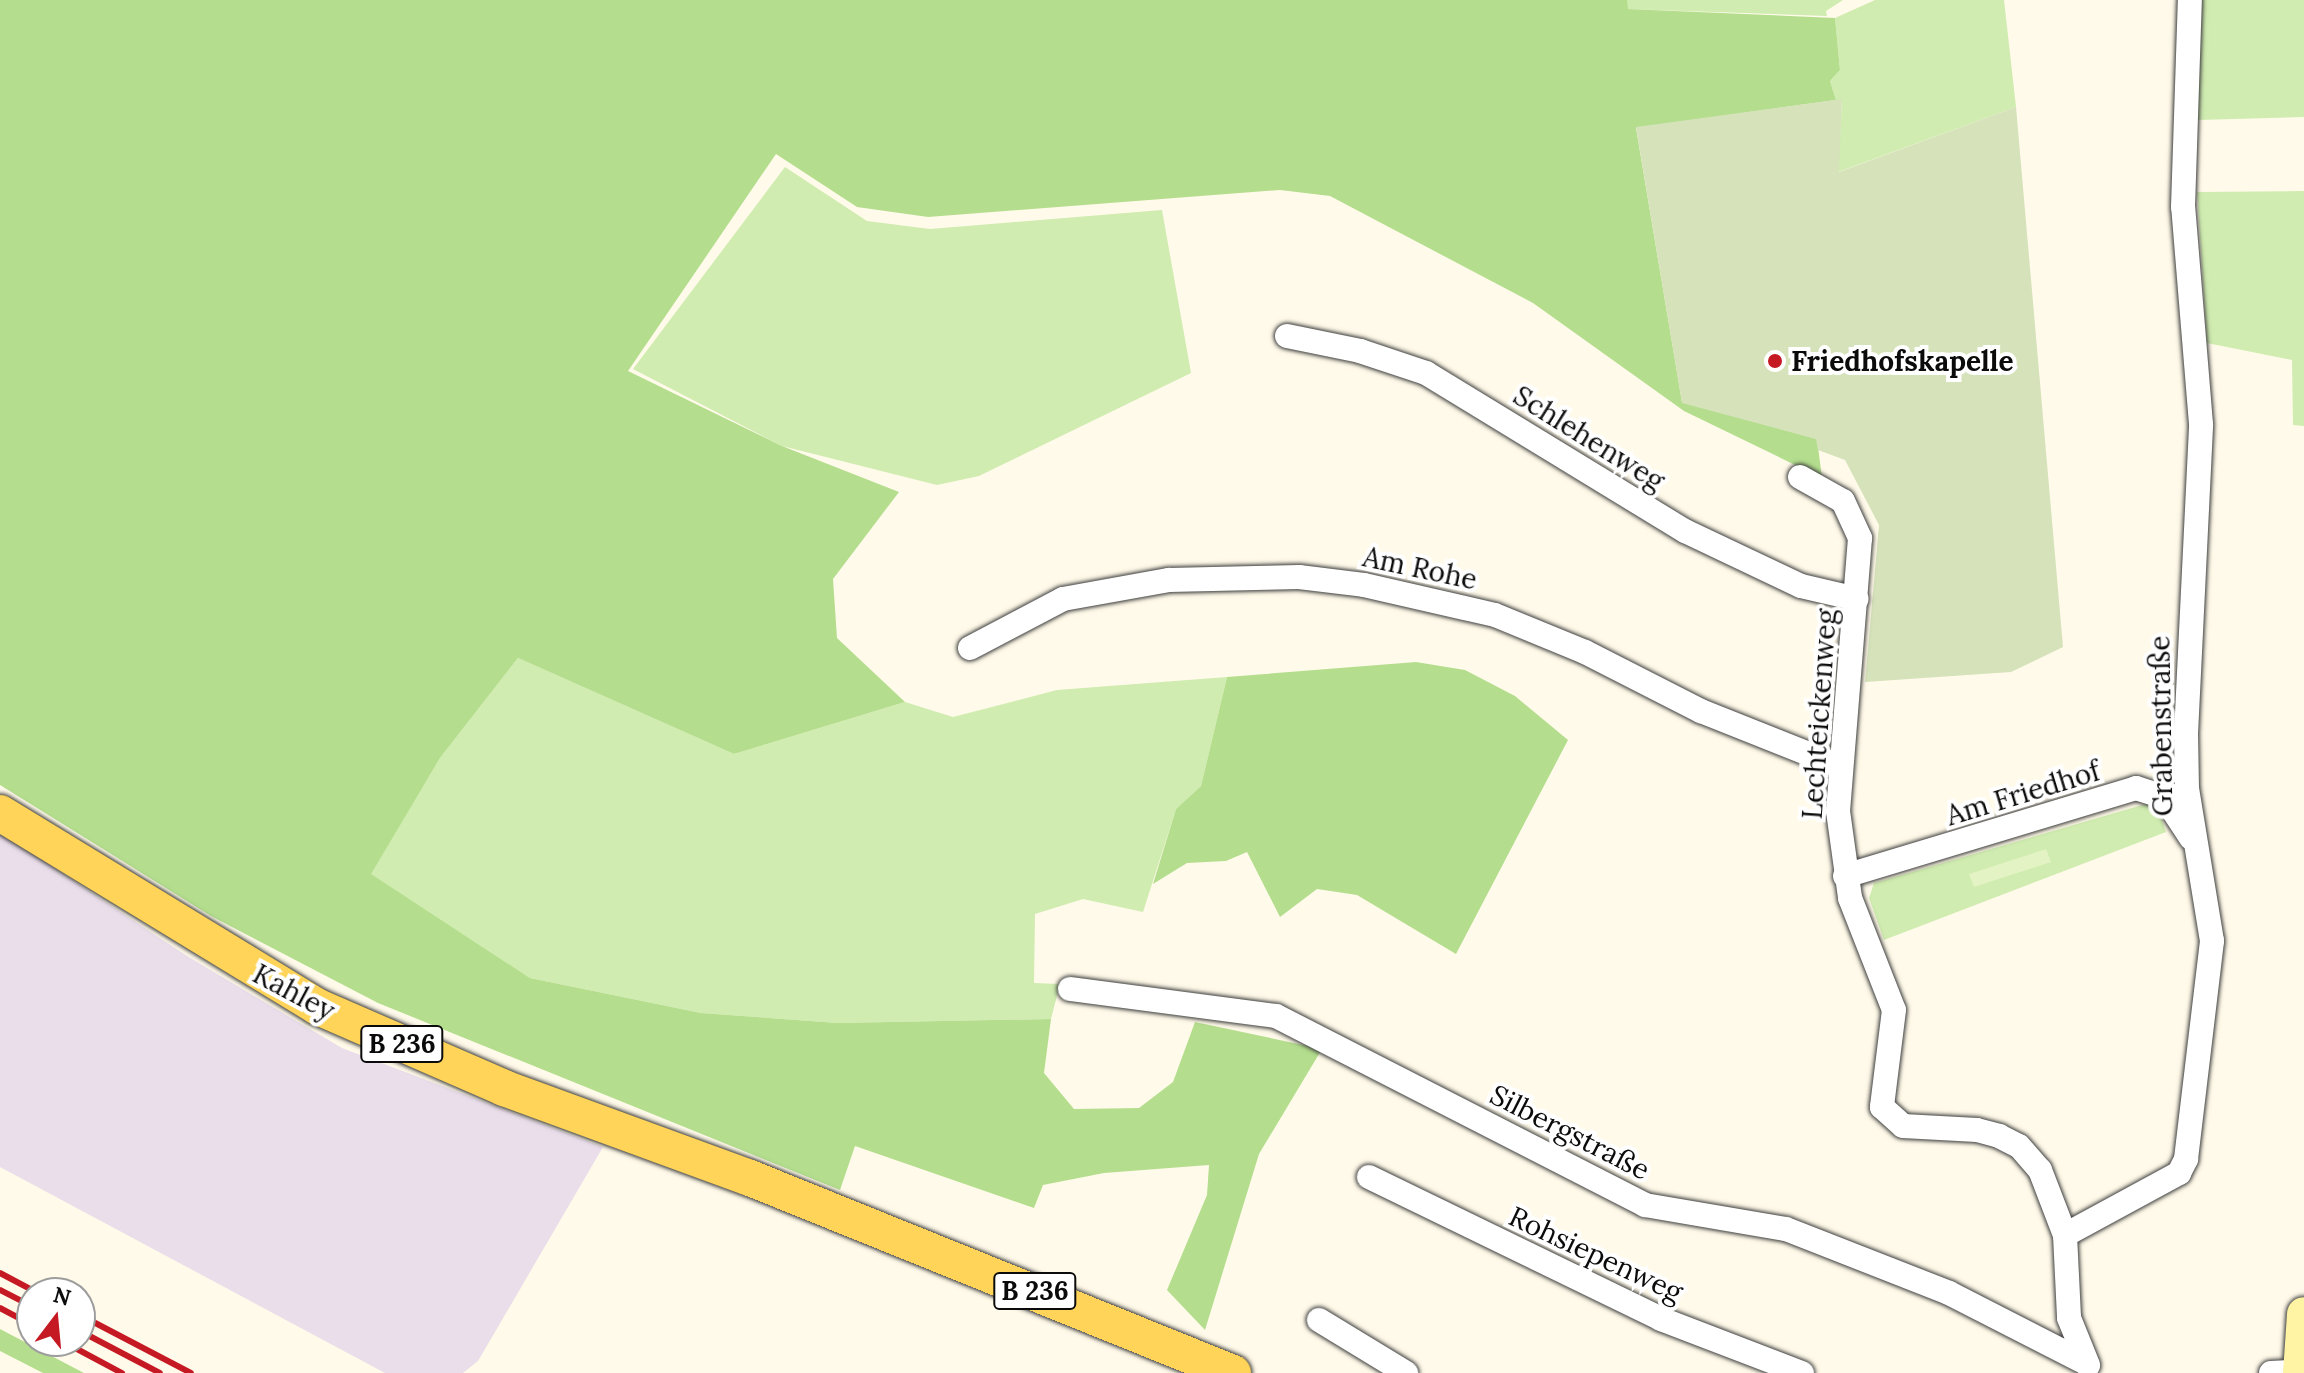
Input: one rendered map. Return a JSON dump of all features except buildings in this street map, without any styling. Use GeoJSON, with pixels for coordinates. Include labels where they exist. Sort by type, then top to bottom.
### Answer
{"type":"FeatureCollection","features":[{"type":"Feature","properties":{"kind":"main road","name":"Kahley"},"geometry":{"type":"LineString","coordinates":[[0,813],[318,1007],[504,1088],[835,1212],[1233,1373]]}},
{"type":"Feature","properties":{"kind":"main road"},"geometry":{"type":"LineString","coordinates":[[2294,1372],[2304,1314]]}},
{"type":"Feature","properties":{"kind":"street","name":"Grabenstraße"},"geometry":{"type":"LineString","coordinates":[[2065,1235],[2171,1179],[2186,1159],[2212,941],[2195,844],[2186,734],[2201,424],[2183,207],[2190,0]]}},
{"type":"Feature","properties":{"kind":"street","name":"Schlehenweg"},"geometry":{"type":"LineString","coordinates":[[1287,336],[1360,351],[1426,373],[1685,531],[1801,586],[1857,599]]}},
{"type":"Feature","properties":{"kind":"street","name":"Lechteickenweg"},"geometry":{"type":"LineString","coordinates":[[1800,477],[1829,489],[1852,517],[1860,538],[1857,599],[1839,766],[1845,876],[1894,1010],[1882,1107],[1903,1126],[1977,1130],[2019,1146],[2040,1170],[2065,1235]]}},
{"type":"Feature","properties":{"kind":"street","name":"Am Rohe"},"geometry":{"type":"LineString","coordinates":[[970,648],[1063,599],[1169,580],[1299,577],[1364,585],[1495,615],[1585,652],[1701,711],[1839,766]]}},
{"type":"Feature","properties":{"kind":"street","name":"Am Friedhof"},"geometry":{"type":"LineString","coordinates":[[1845,876],[2136,788],[2164,797],[2195,844]]}},
{"type":"Feature","properties":{"kind":"street","name":"Silbergstraße"},"geometry":{"type":"LineString","coordinates":[[1070,989],[1276,1016],[1645,1205],[1786,1229],[1949,1293],[2090,1368]]}},
{"type":"Feature","properties":{"kind":"street","name":"Rohsiepenweg"},"geometry":{"type":"LineString","coordinates":[[1369,1177],[1661,1319],[1802,1373]]}},
{"type":"Feature","properties":{"kind":"street"},"geometry":{"type":"LineString","coordinates":[[2065,1235],[2069,1318],[2090,1368]]}},
{"type":"Feature","properties":{"kind":"street"},"geometry":{"type":"LineString","coordinates":[[1319,1320],[1406,1373]]}},
{"type":"Feature","properties":{"kind":"shaded area"},"geometry":{"type":"Polygon","coordinates":[[[0,832],[187,956],[342,1048],[603,1147],[478,1361],[463,1373],[385,1373],[0,1167],[0,832]]]}},
{"type":"Feature","properties":{"kind":"green space"},"geometry":{"type":"Polygon","coordinates":[[[0,0],[1627,0],[1628,9],[1835,18],[1840,70],[1830,81],[1836,100],[1636,128],[1682,402],[1817,439],[1822,478],[1684,411],[1533,303],[1330,196],[1280,190],[928,217],[857,207],[776,154],[628,371],[782,446],[899,492],[833,579],[837,638],[905,702],[734,754],[518,658],[440,758],[371,874],[530,978],[701,1013],[838,1023],[1051,1019],[1044,1073],[1074,1109],[1139,1108],[1173,1082],[1195,1022],[1322,1049],[1259,1154],[1205,1330],[1167,1290],[1207,1195],[1209,1165],[1104,1173],[1043,1185],[1034,1208],[855,1146],[840,1190],[378,1003],[211,916],[0,785],[0,0]]]}},
{"type":"Feature","properties":{"kind":"green space"},"geometry":{"type":"Polygon","coordinates":[[[1627,0],[1843,0],[1826,11],[1827,16],[1627,9],[1627,0]]]}},
{"type":"Feature","properties":{"kind":"green space"},"geometry":{"type":"Polygon","coordinates":[[[1875,0],[2004,0],[2016,107],[1838,172],[1842,100],[1836,100],[1830,81],[1840,70],[1835,18],[1875,0]]]}},
{"type":"Feature","properties":{"kind":"green space"},"geometry":{"type":"Polygon","coordinates":[[[2202,0],[2304,0],[2304,117],[2197,120],[2202,0]]]}},
{"type":"Feature","properties":{"kind":"green space"},"geometry":{"type":"Polygon","coordinates":[[[1842,99],[1839,172],[2016,107],[2063,647],[2011,672],[1865,682],[1879,525],[1845,460],[1818,450],[1816,439],[1682,403],[1636,127],[1842,99]]]}},
{"type":"Feature","properties":{"kind":"green space"},"geometry":{"type":"Polygon","coordinates":[[[785,167],[867,221],[930,229],[1162,210],[1191,373],[979,476],[937,485],[782,446],[633,369],[785,167]]]}},
{"type":"Feature","properties":{"kind":"green space"},"geometry":{"type":"Polygon","coordinates":[[[2304,191],[2304,426],[2293,425],[2292,360],[2207,343],[2197,192],[2304,191]]]}},
{"type":"Feature","properties":{"kind":"green space"},"geometry":{"type":"Polygon","coordinates":[[[518,658],[734,754],[905,702],[953,717],[1057,690],[1227,677],[1201,786],[1176,809],[1143,912],[1083,899],[1035,914],[1034,983],[1060,984],[1051,1019],[838,1023],[701,1013],[530,978],[370,874],[440,758],[518,658]]]}},
{"type":"Feature","properties":{"kind":"green space"},"geometry":{"type":"Polygon","coordinates":[[[1416,662],[1465,670],[1515,696],[1568,740],[1456,954],[1357,895],[1317,889],[1280,917],[1247,852],[1226,861],[1187,863],[1153,884],[1176,809],[1201,786],[1227,677],[1416,662]]]}},
{"type":"Feature","properties":{"kind":"green space"},"geometry":{"type":"Polygon","coordinates":[[[2156,801],[2166,832],[1884,940],[1869,898],[1874,883],[2156,801]]]}},
{"type":"Feature","properties":{"kind":"green space"},"geometry":{"type":"Polygon","coordinates":[[[2046,849],[2051,862],[1974,887],[1969,874],[2046,849]]]}},
{"type":"Feature","properties":{"kind":"green space"},"geometry":{"type":"Polygon","coordinates":[[[0,1329],[16,1337],[16,1357],[53,1357],[84,1373],[43,1373],[0,1351],[0,1329]]]}},
{"type":"Feature","properties":{"kind":"railway"},"geometry":{"type":"LineString","coordinates":[[0,1273],[16,1281]]}},
{"type":"Feature","properties":{"kind":"railway"},"geometry":{"type":"LineString","coordinates":[[0,1290],[16,1298]]}},
{"type":"Feature","properties":{"kind":"railway"},"geometry":{"type":"LineString","coordinates":[[0,1308],[16,1316]]}},
{"type":"Feature","properties":{"kind":"railway"},"geometry":{"type":"LineString","coordinates":[[96,1323],[191,1373]]}},
{"type":"Feature","properties":{"kind":"railway"},"geometry":{"type":"LineString","coordinates":[[96,1339],[160,1373]]}},
{"type":"Feature","properties":{"kind":"railway"},"geometry":{"type":"LineString","coordinates":[[92,1357],[122,1373]]}},
{"type":"Feature","properties":{"kind":"place","name":"Friedhofskapelle"},"geometry":{"type":"Point","coordinates":[1775,361]}}]}
